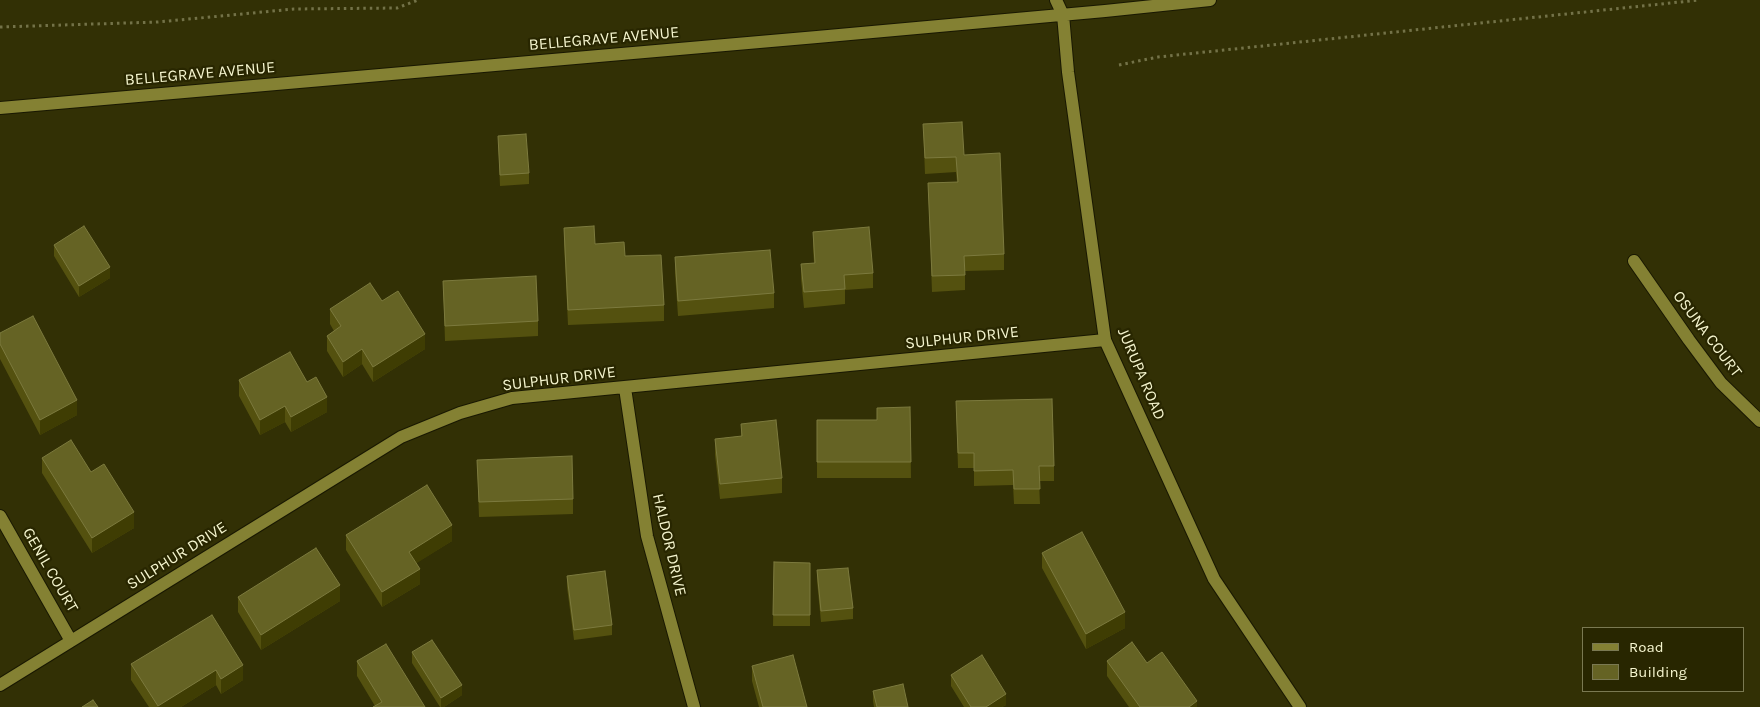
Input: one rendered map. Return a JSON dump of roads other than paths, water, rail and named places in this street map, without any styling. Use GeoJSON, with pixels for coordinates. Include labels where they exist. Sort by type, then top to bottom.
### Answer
{"type":"FeatureCollection","features":[{"type":"Feature","properties":{"kind":"street"},"geometry":{"type":"LineString","coordinates":[[1056,0],[1063,15]]}},
{"type":"Feature","properties":{"kind":"street"},"geometry":{"type":"LineString","coordinates":[[1063,15],[1067,0]]}},
{"type":"Feature","properties":{"kind":"street","name":"BELLEGRAVE AVENUE"},"geometry":{"type":"LineString","coordinates":[[0,108],[1063,15],[1210,0]]}},
{"type":"Feature","properties":{"kind":"street","name":"JURUPA ROAD"},"geometry":{"type":"LineString","coordinates":[[1063,15],[1068,72],[1105,340],[1214,579],[1300,707]]}},
{"type":"Feature","properties":{"kind":"street","name":"OSUNA COURT"},"geometry":{"type":"LineString","coordinates":[[1634,261],[1721,383],[1760,421]]}},
{"type":"Feature","properties":{"kind":"street","name":"SULPHUR DRIVE"},"geometry":{"type":"LineString","coordinates":[[0,685],[401,437],[460,413],[512,398],[1105,340]]}},
{"type":"Feature","properties":{"kind":"street","name":"HALDOR DRIVE"},"geometry":{"type":"LineString","coordinates":[[625,388],[647,536],[694,707]]}},
{"type":"Feature","properties":{"kind":"street","name":"GENIL COURT"},"geometry":{"type":"LineString","coordinates":[[0,516],[71,641]]}}]}
